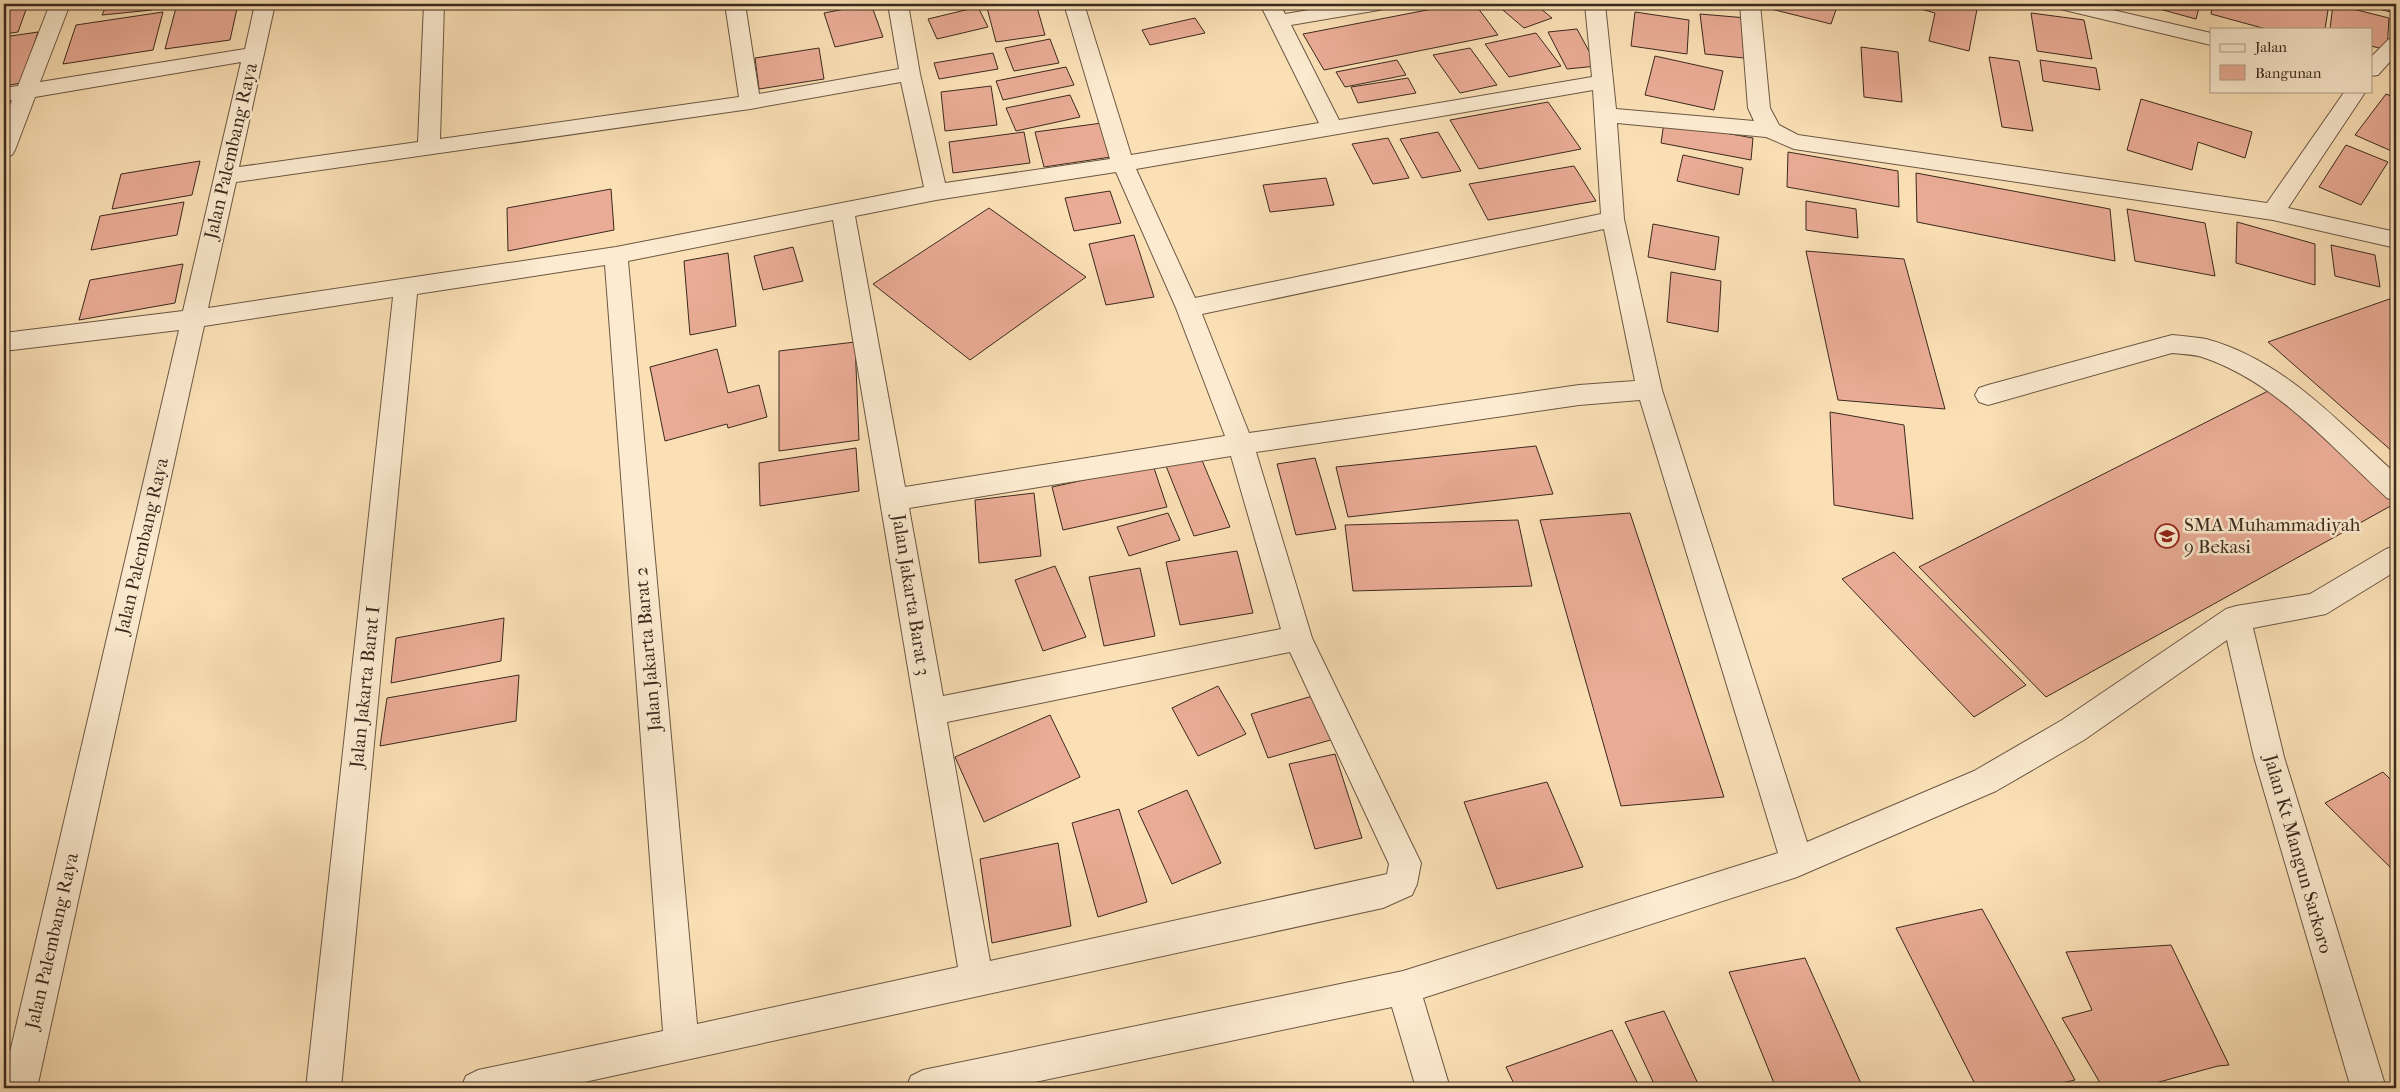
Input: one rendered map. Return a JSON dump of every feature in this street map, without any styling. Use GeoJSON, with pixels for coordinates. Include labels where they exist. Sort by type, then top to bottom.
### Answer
{"type":"FeatureCollection","features":[{"type":"Feature","properties":{"kind":"street"},"geometry":{"type":"LineString","coordinates":[[4,150],[60,4]]}},
{"type":"Feature","properties":{"kind":"street","name":"Jalan Palembang Raya"},"geometry":{"type":"LineString","coordinates":[[18,1088],[265,4]]}},
{"type":"Feature","properties":{"kind":"street"},"geometry":{"type":"LineString","coordinates":[[429,148],[434,4]]}},
{"type":"Feature","properties":{"kind":"street"},"geometry":{"type":"LineString","coordinates":[[735,4],[750,102]]}},
{"type":"Feature","properties":{"kind":"street"},"geometry":{"type":"LineString","coordinates":[[898,4],[910,74],[936,192]]}},
{"type":"Feature","properties":{"kind":"street"},"geometry":{"type":"LineString","coordinates":[[478,1088],[1383,892],[1401,884],[1405,863],[1298,638],[1241,444],[1188,308],[1123,164],[1074,4]]}},
{"type":"Feature","properties":{"kind":"street"},"geometry":{"type":"LineString","coordinates":[[1332,128],[1274,12],[1380,4]]}},
{"type":"Feature","properties":{"kind":"street"},"geometry":{"type":"LineString","coordinates":[[1595,4],[1606,115],[1613,219],[1640,357],[1797,862]]}},
{"type":"Feature","properties":{"kind":"street"},"geometry":{"type":"LineString","coordinates":[[1750,4],[1759,108],[1762,120],[1771,130],[1794,142],[2273,212],[2396,240]]}},
{"type":"Feature","properties":{"kind":"street"},"geometry":{"type":"LineString","coordinates":[[2063,4],[2210,39]]}},
{"type":"Feature","properties":{"kind":"street"},"geometry":{"type":"LineString","coordinates":[[2372,69],[2396,43]]}},
{"type":"Feature","properties":{"kind":"street"},"geometry":{"type":"LineString","coordinates":[[4,95],[254,54]]}},
{"type":"Feature","properties":{"kind":"street"},"geometry":{"type":"LineString","coordinates":[[226,176],[750,102],[910,74]]}},
{"type":"Feature","properties":{"kind":"street"},"geometry":{"type":"LineString","coordinates":[[4,342],[194,319],[616,255],[936,192],[1123,164],[1603,82]]}},
{"type":"Feature","properties":{"kind":"street"},"geometry":{"type":"LineString","coordinates":[[2273,212],[2355,92]]}},
{"type":"Feature","properties":{"kind":"street"},"geometry":{"type":"LineString","coordinates":[[1606,115],[1771,130]]}},
{"type":"Feature","properties":{"kind":"street","name":"Jalan Jakarta Barat 3"},"geometry":{"type":"LineString","coordinates":[[843,210],[896,499],[930,712],[977,980]]}},
{"type":"Feature","properties":{"kind":"street"},"geometry":{"type":"LineString","coordinates":[[1188,308],[1613,219]]}},
{"type":"Feature","properties":{"kind":"street","name":"Jalan Jakarta Barat 2"},"geometry":{"type":"LineString","coordinates":[[616,255],[681,1043]]}},
{"type":"Feature","properties":{"kind":"street","name":"Jalan Jakarta Barat I"},"geometry":{"type":"LineString","coordinates":[[324,1088],[406,287]]}},
{"type":"Feature","properties":{"kind":"street"},"geometry":{"type":"LineString","coordinates":[[1988,394],[2172,344],[2204,348],[2255,369],[2284,388],[2396,490]]}},
{"type":"Feature","properties":{"kind":"street"},"geometry":{"type":"LineString","coordinates":[[896,499],[1241,444],[1579,395],[1649,390]]}},
{"type":"Feature","properties":{"kind":"street"},"geometry":{"type":"LineString","coordinates":[[922,1088],[1403,988],[1797,862],[1985,781],[2073,730],[2236,618],[2316,605],[2396,557]]}},
{"type":"Feature","properties":{"kind":"street","name":"Jalan Kt Mangun Sarkoro"},"geometry":{"type":"LineString","coordinates":[[2236,618],[2269,756],[2369,1088]]}},
{"type":"Feature","properties":{"kind":"street"},"geometry":{"type":"LineString","coordinates":[[930,712],[1298,638]]}},
{"type":"Feature","properties":{"kind":"street"},"geometry":{"type":"LineString","coordinates":[[1403,988],[1433,1088]]}},
{"type":"Feature","properties":{"kind":"building"},"geometry":{"type":"Polygon","coordinates":[[[4,4],[28,4],[18,32],[4,34],[4,4]]]}},
{"type":"Feature","properties":{"kind":"building"},"geometry":{"type":"Polygon","coordinates":[[[107,4],[154,4],[152,10],[102,15],[107,4]]]}},
{"type":"Feature","properties":{"kind":"building"},"geometry":{"type":"Polygon","coordinates":[[[177,4],[238,4],[230,40],[165,49],[177,4]]]}},
{"type":"Feature","properties":{"kind":"building"},"geometry":{"type":"Polygon","coordinates":[[[871,4],[883,37],[835,47],[824,13],[871,4]]]}},
{"type":"Feature","properties":{"kind":"building"},"geometry":{"type":"Polygon","coordinates":[[[909,4],[962,4],[909,9],[909,4]]]}},
{"type":"Feature","properties":{"kind":"building"},"geometry":{"type":"Polygon","coordinates":[[[986,4],[1036,4],[1045,35],[996,42],[986,4]]]}},
{"type":"Feature","properties":{"kind":"building"},"geometry":{"type":"Polygon","coordinates":[[[1458,4],[1475,4],[1498,35],[1324,70],[1303,34],[1458,4]]]}},
{"type":"Feature","properties":{"kind":"building"},"geometry":{"type":"Polygon","coordinates":[[[1535,4],[1552,18],[1524,28],[1497,5],[1535,4]]]}},
{"type":"Feature","properties":{"kind":"building"},"geometry":{"type":"Polygon","coordinates":[[[1773,4],[1838,4],[1831,24],[1771,9],[1773,4]]]}},
{"type":"Feature","properties":{"kind":"building"},"geometry":{"type":"Polygon","coordinates":[[[1903,4],[1978,4],[1969,51],[1929,41],[1935,13],[1903,4]]]}},
{"type":"Feature","properties":{"kind":"building"},"geometry":{"type":"Polygon","coordinates":[[[2141,4],[2200,4],[2196,19],[2141,4]]]}},
{"type":"Feature","properties":{"kind":"building"},"geometry":{"type":"Polygon","coordinates":[[[2213,4],[2329,4],[2325,28],[2262,28],[2211,14],[2213,4]]]}},
{"type":"Feature","properties":{"kind":"building"},"geometry":{"type":"Polygon","coordinates":[[[2333,4],[2389,18],[2387,50],[2372,46],[2372,28],[2330,28],[2333,4]]]}},
{"type":"Feature","properties":{"kind":"building"},"geometry":{"type":"Polygon","coordinates":[[[2357,4],[2391,4],[2391,12],[2357,4]]]}},
{"type":"Feature","properties":{"kind":"building"},"geometry":{"type":"Polygon","coordinates":[[[978,7],[988,27],[937,39],[928,19],[978,7]]]}},
{"type":"Feature","properties":{"kind":"building"},"geometry":{"type":"Polygon","coordinates":[[[163,12],[153,50],[63,64],[76,25],[163,12]]]}},
{"type":"Feature","properties":{"kind":"building"},"geometry":{"type":"Polygon","coordinates":[[[1635,12],[1689,20],[1687,54],[1631,46],[1635,12]]]}},
{"type":"Feature","properties":{"kind":"building"},"geometry":{"type":"Polygon","coordinates":[[[2031,13],[2084,20],[2092,59],[2037,51],[2031,13]]]}},
{"type":"Feature","properties":{"kind":"building"},"geometry":{"type":"Polygon","coordinates":[[[1700,14],[1747,18],[1754,59],[1705,54],[1700,14]]]}},
{"type":"Feature","properties":{"kind":"building"},"geometry":{"type":"Polygon","coordinates":[[[1195,18],[1205,33],[1150,45],[1142,30],[1195,18]]]}},
{"type":"Feature","properties":{"kind":"building"},"geometry":{"type":"Polygon","coordinates":[[[1577,29],[1597,66],[1567,69],[1548,32],[1577,29]]]}},
{"type":"Feature","properties":{"kind":"building"},"geometry":{"type":"Polygon","coordinates":[[[38,32],[21,83],[4,86],[4,37],[38,32]]]}},
{"type":"Feature","properties":{"kind":"building"},"geometry":{"type":"Polygon","coordinates":[[[1536,33],[1561,66],[1509,77],[1485,44],[1536,33]]]}},
{"type":"Feature","properties":{"kind":"building"},"geometry":{"type":"Polygon","coordinates":[[[1050,39],[1059,63],[1014,71],[1005,48],[1050,39]]]}},
{"type":"Feature","properties":{"kind":"building"},"geometry":{"type":"Polygon","coordinates":[[[1861,47],[1898,52],[1902,102],[1864,97],[1861,47]]]}},
{"type":"Feature","properties":{"kind":"building"},"geometry":{"type":"Polygon","coordinates":[[[819,48],[824,79],[759,89],[755,58],[819,48]]]}},
{"type":"Feature","properties":{"kind":"building"},"geometry":{"type":"Polygon","coordinates":[[[1470,48],[1497,85],[1460,93],[1433,55],[1470,48]]]}},
{"type":"Feature","properties":{"kind":"building"},"geometry":{"type":"Polygon","coordinates":[[[993,53],[998,69],[939,79],[934,63],[993,53]]]}},
{"type":"Feature","properties":{"kind":"building"},"geometry":{"type":"Polygon","coordinates":[[[1655,56],[1723,71],[1714,110],[1645,95],[1655,56]]]}},
{"type":"Feature","properties":{"kind":"building"},"geometry":{"type":"Polygon","coordinates":[[[1989,57],[2019,61],[2033,131],[2002,127],[1989,57]]]}},
{"type":"Feature","properties":{"kind":"building"},"geometry":{"type":"Polygon","coordinates":[[[1397,60],[1406,75],[1345,87],[1336,72],[1397,60]]]}},
{"type":"Feature","properties":{"kind":"building"},"geometry":{"type":"Polygon","coordinates":[[[2040,60],[2096,68],[2100,90],[2043,81],[2040,60]]]}},
{"type":"Feature","properties":{"kind":"building"},"geometry":{"type":"Polygon","coordinates":[[[1066,67],[1074,85],[1003,100],[996,81],[1066,67]]]}},
{"type":"Feature","properties":{"kind":"building"},"geometry":{"type":"Polygon","coordinates":[[[1408,78],[1416,93],[1358,103],[1351,87],[1408,78]]]}},
{"type":"Feature","properties":{"kind":"building"},"geometry":{"type":"Polygon","coordinates":[[[991,86],[997,125],[945,131],[941,92],[991,86]]]}},
{"type":"Feature","properties":{"kind":"building"},"geometry":{"type":"Polygon","coordinates":[[[2386,94],[2396,98],[2396,153],[2355,135],[2386,94]]]}},
{"type":"Feature","properties":{"kind":"building"},"geometry":{"type":"Polygon","coordinates":[[[1070,95],[1080,117],[1016,131],[1006,108],[1070,95]]]}},
{"type":"Feature","properties":{"kind":"building"},"geometry":{"type":"Polygon","coordinates":[[[2141,99],[2252,132],[2245,158],[2198,142],[2192,170],[2127,150],[2141,99]]]}},
{"type":"Feature","properties":{"kind":"building"},"geometry":{"type":"Polygon","coordinates":[[[1548,102],[1581,149],[1479,169],[1450,120],[1548,102]]]}},
{"type":"Feature","properties":{"kind":"building"},"geometry":{"type":"Polygon","coordinates":[[[1664,122],[1753,138],[1751,160],[1661,143],[1664,122]]]}},
{"type":"Feature","properties":{"kind":"building"},"geometry":{"type":"Polygon","coordinates":[[[1102,123],[1111,157],[1044,167],[1035,132],[1102,123]]]}},
{"type":"Feature","properties":{"kind":"building"},"geometry":{"type":"Polygon","coordinates":[[[1024,132],[1030,163],[953,173],[949,142],[1024,132]]]}},
{"type":"Feature","properties":{"kind":"building"},"geometry":{"type":"Polygon","coordinates":[[[1438,132],[1461,171],[1422,178],[1400,139],[1438,132]]]}},
{"type":"Feature","properties":{"kind":"building"},"geometry":{"type":"Polygon","coordinates":[[[1388,138],[1409,178],[1373,184],[1352,144],[1388,138]]]}},
{"type":"Feature","properties":{"kind":"building"},"geometry":{"type":"Polygon","coordinates":[[[2346,145],[2388,162],[2361,205],[2319,187],[2346,145]]]}},
{"type":"Feature","properties":{"kind":"building"},"geometry":{"type":"Polygon","coordinates":[[[1788,152],[1898,171],[1899,207],[1787,187],[1788,152]]]}},
{"type":"Feature","properties":{"kind":"building"},"geometry":{"type":"Polygon","coordinates":[[[1683,155],[1743,168],[1739,195],[1677,181],[1683,155]]]}},
{"type":"Feature","properties":{"kind":"building"},"geometry":{"type":"Polygon","coordinates":[[[200,161],[192,195],[112,209],[121,174],[200,161]]]}},
{"type":"Feature","properties":{"kind":"building"},"geometry":{"type":"Polygon","coordinates":[[[1574,166],[1596,201],[1488,220],[1469,184],[1574,166]]]}},
{"type":"Feature","properties":{"kind":"building"},"geometry":{"type":"Polygon","coordinates":[[[1916,173],[2110,209],[2115,261],[1917,222],[1916,173]]]}},
{"type":"Feature","properties":{"kind":"building"},"geometry":{"type":"Polygon","coordinates":[[[1326,178],[1334,205],[1270,212],[1263,185],[1326,178]]]}},
{"type":"Feature","properties":{"kind":"building"},"geometry":{"type":"Polygon","coordinates":[[[611,189],[614,230],[508,251],[507,208],[611,189]]]}},
{"type":"Feature","properties":{"kind":"building"},"geometry":{"type":"Polygon","coordinates":[[[1110,191],[1121,223],[1074,231],[1065,198],[1110,191]]]}},
{"type":"Feature","properties":{"kind":"building"},"geometry":{"type":"Polygon","coordinates":[[[1806,201],[1856,209],[1858,238],[1806,230],[1806,201]]]}},
{"type":"Feature","properties":{"kind":"building"},"geometry":{"type":"Polygon","coordinates":[[[184,202],[177,235],[91,250],[100,216],[184,202]]]}},
{"type":"Feature","properties":{"kind":"building"},"geometry":{"type":"Polygon","coordinates":[[[989,208],[1086,277],[970,360],[873,284],[989,208]]]}},
{"type":"Feature","properties":{"kind":"building"},"geometry":{"type":"Polygon","coordinates":[[[2127,209],[2205,223],[2215,276],[2135,261],[2127,209]]]}},
{"type":"Feature","properties":{"kind":"building"},"geometry":{"type":"Polygon","coordinates":[[[2237,222],[2315,244],[2315,285],[2236,263],[2237,222]]]}},
{"type":"Feature","properties":{"kind":"building"},"geometry":{"type":"Polygon","coordinates":[[[1653,224],[1719,237],[1715,270],[1648,257],[1653,224]]]}},
{"type":"Feature","properties":{"kind":"building"},"geometry":{"type":"Polygon","coordinates":[[[1134,235],[1154,297],[1106,305],[1089,244],[1134,235]]]}},
{"type":"Feature","properties":{"kind":"building"},"geometry":{"type":"Polygon","coordinates":[[[2331,245],[2375,255],[2380,287],[2335,276],[2331,245]]]}},
{"type":"Feature","properties":{"kind":"building"},"geometry":{"type":"Polygon","coordinates":[[[793,247],[803,281],[763,290],[754,256],[793,247]]]}},
{"type":"Feature","properties":{"kind":"building"},"geometry":{"type":"Polygon","coordinates":[[[1806,251],[1904,259],[1945,409],[1838,400],[1806,251]]]}},
{"type":"Feature","properties":{"kind":"building"},"geometry":{"type":"Polygon","coordinates":[[[728,253],[736,326],[690,335],[684,261],[728,253]]]}},
{"type":"Feature","properties":{"kind":"building"},"geometry":{"type":"Polygon","coordinates":[[[183,264],[175,303],[79,320],[90,280],[183,264]]]}},
{"type":"Feature","properties":{"kind":"building"},"geometry":{"type":"Polygon","coordinates":[[[1671,272],[1721,281],[1718,332],[1667,322],[1671,272]]]}},
{"type":"Feature","properties":{"kind":"building"},"geometry":{"type":"Polygon","coordinates":[[[2395,297],[2396,451],[2393,452],[2268,342],[2395,297]]]}},
{"type":"Feature","properties":{"kind":"building"},"geometry":{"type":"Polygon","coordinates":[[[855,342],[859,440],[779,451],[779,351],[855,342]]]}},
{"type":"Feature","properties":{"kind":"building"},"geometry":{"type":"Polygon","coordinates":[[[717,349],[728,393],[759,385],[767,417],[728,428],[727,424],[665,441],[650,367],[717,349]]]}},
{"type":"Feature","properties":{"kind":"building","name":"SMA Muhammadiyah 9 Bekasi"},"geometry":{"type":"Polygon","coordinates":[[[2268,391],[2396,492],[2396,503],[2046,697],[1919,567],[2268,391]]]}},
{"type":"Feature","properties":{"kind":"building"},"geometry":{"type":"Polygon","coordinates":[[[1830,412],[1904,425],[1913,519],[1834,505],[1830,412]]]}},
{"type":"Feature","properties":{"kind":"building"},"geometry":{"type":"Polygon","coordinates":[[[1536,446],[1553,494],[1348,517],[1336,467],[1536,446]]]}},
{"type":"Feature","properties":{"kind":"building"},"geometry":{"type":"Polygon","coordinates":[[[856,448],[859,491],[760,506],[759,463],[856,448]]]}},
{"type":"Feature","properties":{"kind":"building"},"geometry":{"type":"Polygon","coordinates":[[[1201,458],[1230,527],[1194,536],[1166,466],[1201,458]]]}},
{"type":"Feature","properties":{"kind":"building"},"geometry":{"type":"Polygon","coordinates":[[[1315,458],[1336,529],[1296,535],[1277,464],[1315,458]]]}},
{"type":"Feature","properties":{"kind":"building"},"geometry":{"type":"Polygon","coordinates":[[[1153,465],[1167,507],[1063,530],[1052,487],[1153,465]]]}},
{"type":"Feature","properties":{"kind":"building"},"geometry":{"type":"Polygon","coordinates":[[[1034,493],[1041,556],[979,563],[975,500],[1034,493]]]}},
{"type":"Feature","properties":{"kind":"building"},"geometry":{"type":"Polygon","coordinates":[[[1168,513],[1180,540],[1129,556],[1117,527],[1168,513]]]}},
{"type":"Feature","properties":{"kind":"building"},"geometry":{"type":"Polygon","coordinates":[[[1630,513],[1724,797],[1621,806],[1540,520],[1630,513]]]}},
{"type":"Feature","properties":{"kind":"building"},"geometry":{"type":"Polygon","coordinates":[[[1518,520],[1532,586],[1353,591],[1345,525],[1518,520]]]}},
{"type":"Feature","properties":{"kind":"building"},"geometry":{"type":"Polygon","coordinates":[[[1237,551],[1253,613],[1180,625],[1166,562],[1237,551]]]}},
{"type":"Feature","properties":{"kind":"building"},"geometry":{"type":"Polygon","coordinates":[[[1894,552],[2026,685],[1974,717],[1842,579],[1894,552]]]}},
{"type":"Feature","properties":{"kind":"building"},"geometry":{"type":"Polygon","coordinates":[[[1055,566],[1086,637],[1043,651],[1015,580],[1055,566]]]}},
{"type":"Feature","properties":{"kind":"building"},"geometry":{"type":"Polygon","coordinates":[[[1140,568],[1155,636],[1104,646],[1089,577],[1140,568]]]}},
{"type":"Feature","properties":{"kind":"building"},"geometry":{"type":"Polygon","coordinates":[[[504,618],[501,661],[391,683],[396,638],[504,618]]]}},
{"type":"Feature","properties":{"kind":"building"},"geometry":{"type":"Polygon","coordinates":[[[519,675],[516,721],[380,746],[387,698],[519,675]]]}},
{"type":"Feature","properties":{"kind":"building"},"geometry":{"type":"Polygon","coordinates":[[[1218,686],[1246,734],[1198,756],[1172,708],[1218,686]]]}},
{"type":"Feature","properties":{"kind":"building"},"geometry":{"type":"Polygon","coordinates":[[[1316,695],[1334,739],[1268,758],[1251,714],[1316,695]]]}},
{"type":"Feature","properties":{"kind":"building"},"geometry":{"type":"Polygon","coordinates":[[[1050,715],[1080,777],[984,822],[955,757],[1050,715]]]}},
{"type":"Feature","properties":{"kind":"building"},"geometry":{"type":"Polygon","coordinates":[[[1335,754],[1362,838],[1315,849],[1289,764],[1335,754]]]}},
{"type":"Feature","properties":{"kind":"building"},"geometry":{"type":"Polygon","coordinates":[[[2383,772],[2396,785],[2396,873],[2325,803],[2383,772]]]}},
{"type":"Feature","properties":{"kind":"building"},"geometry":{"type":"Polygon","coordinates":[[[1547,782],[1583,867],[1497,889],[1464,802],[1547,782]]]}},
{"type":"Feature","properties":{"kind":"building"},"geometry":{"type":"Polygon","coordinates":[[[1187,790],[1221,863],[1172,884],[1138,811],[1187,790]]]}},
{"type":"Feature","properties":{"kind":"building"},"geometry":{"type":"Polygon","coordinates":[[[1119,809],[1147,902],[1098,917],[1072,823],[1119,809]]]}},
{"type":"Feature","properties":{"kind":"building"},"geometry":{"type":"Polygon","coordinates":[[[1058,843],[1071,926],[992,943],[980,859],[1058,843]]]}},
{"type":"Feature","properties":{"kind":"building"},"geometry":{"type":"Polygon","coordinates":[[[1982,909],[2075,1080],[2039,1088],[1977,1088],[1896,928],[1982,909]]]}},
{"type":"Feature","properties":{"kind":"building"},"geometry":{"type":"Polygon","coordinates":[[[2171,945],[2229,1065],[2218,1066],[2137,1088],[2103,1088],[2062,1018],[2092,1010],[2066,952],[2171,945]]]}},
{"type":"Feature","properties":{"kind":"building"},"geometry":{"type":"Polygon","coordinates":[[[1805,958],[1863,1088],[1776,1088],[1729,972],[1805,958]]]}},
{"type":"Feature","properties":{"kind":"building"},"geometry":{"type":"Polygon","coordinates":[[[1664,1011],[1700,1088],[1656,1088],[1625,1022],[1664,1011]]]}},
{"type":"Feature","properties":{"kind":"building"},"geometry":{"type":"Polygon","coordinates":[[[1612,1030],[1640,1088],[1516,1088],[1506,1067],[1612,1030]]]}},
{"type":"Feature","properties":{"kind":"place","name":"SMA Muhammadiyah 9 Bekasi"},"geometry":{"type":"Point","coordinates":[2167,536]}}]}
